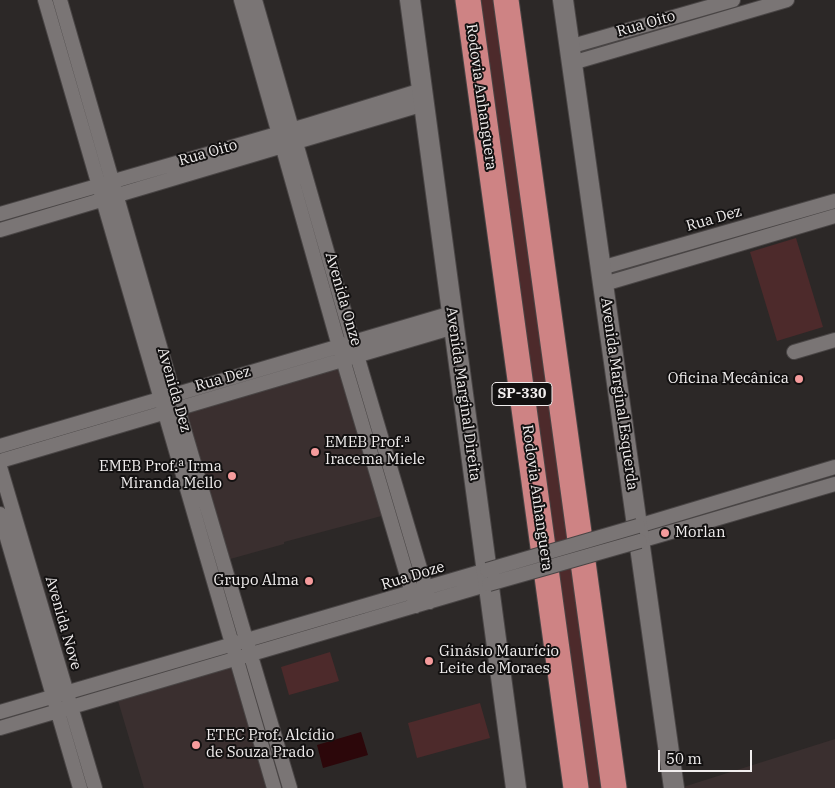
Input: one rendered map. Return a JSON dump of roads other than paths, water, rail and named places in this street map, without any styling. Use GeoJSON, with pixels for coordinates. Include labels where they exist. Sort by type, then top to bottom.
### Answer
{"type":"FeatureCollection","features":[{"type":"Feature","properties":{"kind":"highway","name":"Rodovia Anhanguera"},"geometry":{"type":"LineString","coordinates":[[468,0],[576,788]]}},
{"type":"Feature","properties":{"kind":"highway","name":"SP-330"},"geometry":{"type":"LineString","coordinates":[[506,0],[614,788]]}},
{"type":"Feature","properties":{"kind":"main road","name":"Avenida Marginal Direita"},"geometry":{"type":"LineString","coordinates":[[410,0],[516,788]]}},
{"type":"Feature","properties":{"kind":"main road","name":"Avenida Marginal Esquerda"},"geometry":{"type":"LineString","coordinates":[[563,0],[674,788]]}},
{"type":"Feature","properties":{"kind":"street","name":"Avenida Dez"},"geometry":{"type":"LineString","coordinates":[[45,0],[274,788]]}},
{"type":"Feature","properties":{"kind":"street","name":"Avenida Dez"},"geometry":{"type":"LineString","coordinates":[[60,0],[290,788]]}},
{"type":"Feature","properties":{"kind":"street","name":"Avenida Onze"},"geometry":{"type":"LineString","coordinates":[[241,0],[288,138],[355,349],[428,595]]}},
{"type":"Feature","properties":{"kind":"street","name":"Avenida Onze"},"geometry":{"type":"LineString","coordinates":[[255,0],[339,346],[414,599]]}},
{"type":"Feature","properties":{"kind":"street","name":"Rua Oito"},"geometry":{"type":"LineString","coordinates":[[571,55],[733,0]]}},
{"type":"Feature","properties":{"kind":"street","name":"Rua Oito"},"geometry":{"type":"LineString","coordinates":[[571,55],[787,0]]}},
{"type":"Feature","properties":{"kind":"street","name":"Rua Oito"},"geometry":{"type":"LineString","coordinates":[[0,230],[117,196],[288,138],[423,97]]}},
{"type":"Feature","properties":{"kind":"street","name":"Rua Oito"},"geometry":{"type":"LineString","coordinates":[[0,214],[113,181],[288,138]]}},
{"type":"Feature","properties":{"kind":"street","name":"Rua Dez"},"geometry":{"type":"LineString","coordinates":[[603,276],[835,201]]}},
{"type":"Feature","properties":{"kind":"street","name":"Rua Dez"},"geometry":{"type":"LineString","coordinates":[[603,276],[835,216]]}},
{"type":"Feature","properties":{"kind":"street","name":"Rua Dez"},"geometry":{"type":"LineString","coordinates":[[0,446],[339,346],[355,349],[453,320]]}},
{"type":"Feature","properties":{"kind":"street"},"geometry":{"type":"LineString","coordinates":[[794,352],[835,340]]}},
{"type":"Feature","properties":{"kind":"street","name":"Rua Dez"},"geometry":{"type":"LineString","coordinates":[[0,461],[344,360],[355,349]]}},
{"type":"Feature","properties":{"kind":"street","name":"Avenida Nove"},"geometry":{"type":"LineString","coordinates":[[0,467],[66,693],[64,709],[80,788]]}},
{"type":"Feature","properties":{"kind":"street","name":"Rua Doze"},"geometry":{"type":"LineString","coordinates":[[0,712],[66,693],[234,652],[488,578],[638,533],[835,468]]}},
{"type":"Feature","properties":{"kind":"street","name":"Rua Doze"},"geometry":{"type":"LineString","coordinates":[[638,533],[835,484]]}},
{"type":"Feature","properties":{"kind":"street","name":"Avenida Nove"},"geometry":{"type":"LineString","coordinates":[[0,514],[52,697],[64,709],[95,788]]}},
{"type":"Feature","properties":{"kind":"street","name":"Rua Doze"},"geometry":{"type":"LineString","coordinates":[[0,728],[64,709],[234,652]]}},
{"type":"Feature","properties":{"kind":"place","name":"Oficina Mecânica"},"geometry":{"type":"Point","coordinates":[799,379]}},
{"type":"Feature","properties":{"kind":"place","name":"EMEB Prof.ª Iracema Miele"},"geometry":{"type":"Point","coordinates":[315,452]}},
{"type":"Feature","properties":{"kind":"place","name":"EMEB Prof.ª Irma Miranda Mello"},"geometry":{"type":"Point","coordinates":[232,476]}},
{"type":"Feature","properties":{"kind":"place","name":"Morlan"},"geometry":{"type":"Point","coordinates":[665,533]}},
{"type":"Feature","properties":{"kind":"place","name":"Grupo Alma"},"geometry":{"type":"Point","coordinates":[309,581]}},
{"type":"Feature","properties":{"kind":"place","name":"Ginásio Maurício Leite de Moraes"},"geometry":{"type":"Point","coordinates":[429,661]}},
{"type":"Feature","properties":{"kind":"place","name":"ETEC Prof. Alcídio de Souza Prado"},"geometry":{"type":"Point","coordinates":[196,745]}}]}
